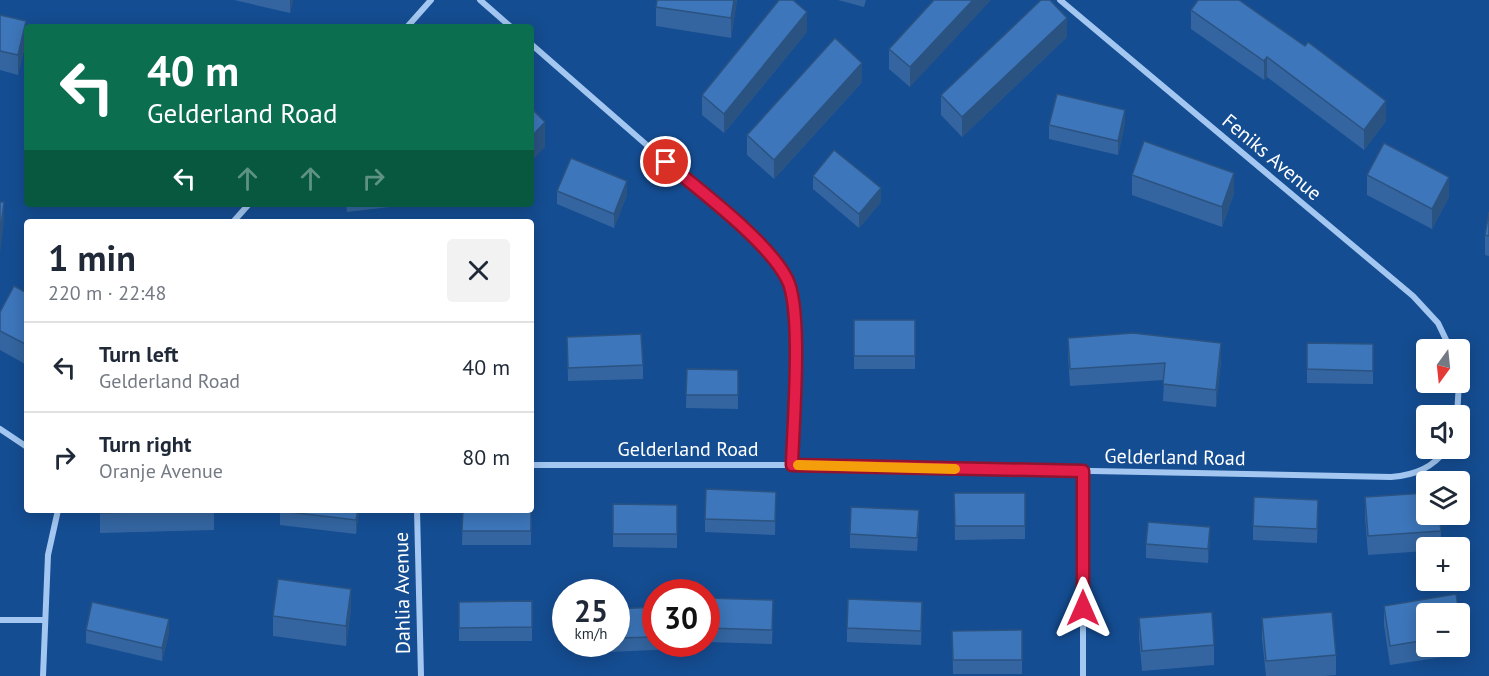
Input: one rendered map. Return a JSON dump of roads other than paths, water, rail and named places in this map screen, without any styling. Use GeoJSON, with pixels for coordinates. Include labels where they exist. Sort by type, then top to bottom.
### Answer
{"type":"FeatureCollection","features":[{"type":"Feature","properties":{"kind":"street"},"geometry":{"type":"LineString","coordinates":[[410,24],[431,0]]}},
{"type":"Feature","properties":{"kind":"street"},"geometry":{"type":"LineString","coordinates":[[480,0],[508,24]]}},
{"type":"Feature","properties":{"kind":"street","name":"Feniks Avenue"},"geometry":{"type":"LineString","coordinates":[[1060,0],[1413,296],[1438,323],[1446,339]]}},
{"type":"Feature","properties":{"kind":"street"},"geometry":{"type":"LineString","coordinates":[[534,47],[767,250],[780,266],[794,297],[792,465]]}},
{"type":"Feature","properties":{"kind":"street"},"geometry":{"type":"LineString","coordinates":[[236,219],[246,207]]}},
{"type":"Feature","properties":{"kind":"street"},"geometry":{"type":"LineString","coordinates":[[0,429],[24,445]]}},
{"type":"Feature","properties":{"kind":"street","name":"Gelderland Road"},"geometry":{"type":"LineString","coordinates":[[534,465],[792,465],[1391,477],[1420,472],[1440,459]]}},
{"type":"Feature","properties":{"kind":"street"},"geometry":{"type":"LineString","coordinates":[[1083,471],[1083,676]]}},
{"type":"Feature","properties":{"kind":"street"},"geometry":{"type":"LineString","coordinates":[[43,676],[48,555],[57,513]]}},
{"type":"Feature","properties":{"kind":"street","name":"Dahlia Avenue"},"geometry":{"type":"LineString","coordinates":[[417,513],[421,676]]}},
{"type":"Feature","properties":{"kind":"street"},"geometry":{"type":"LineString","coordinates":[[0,620],[45,620]]}}]}
